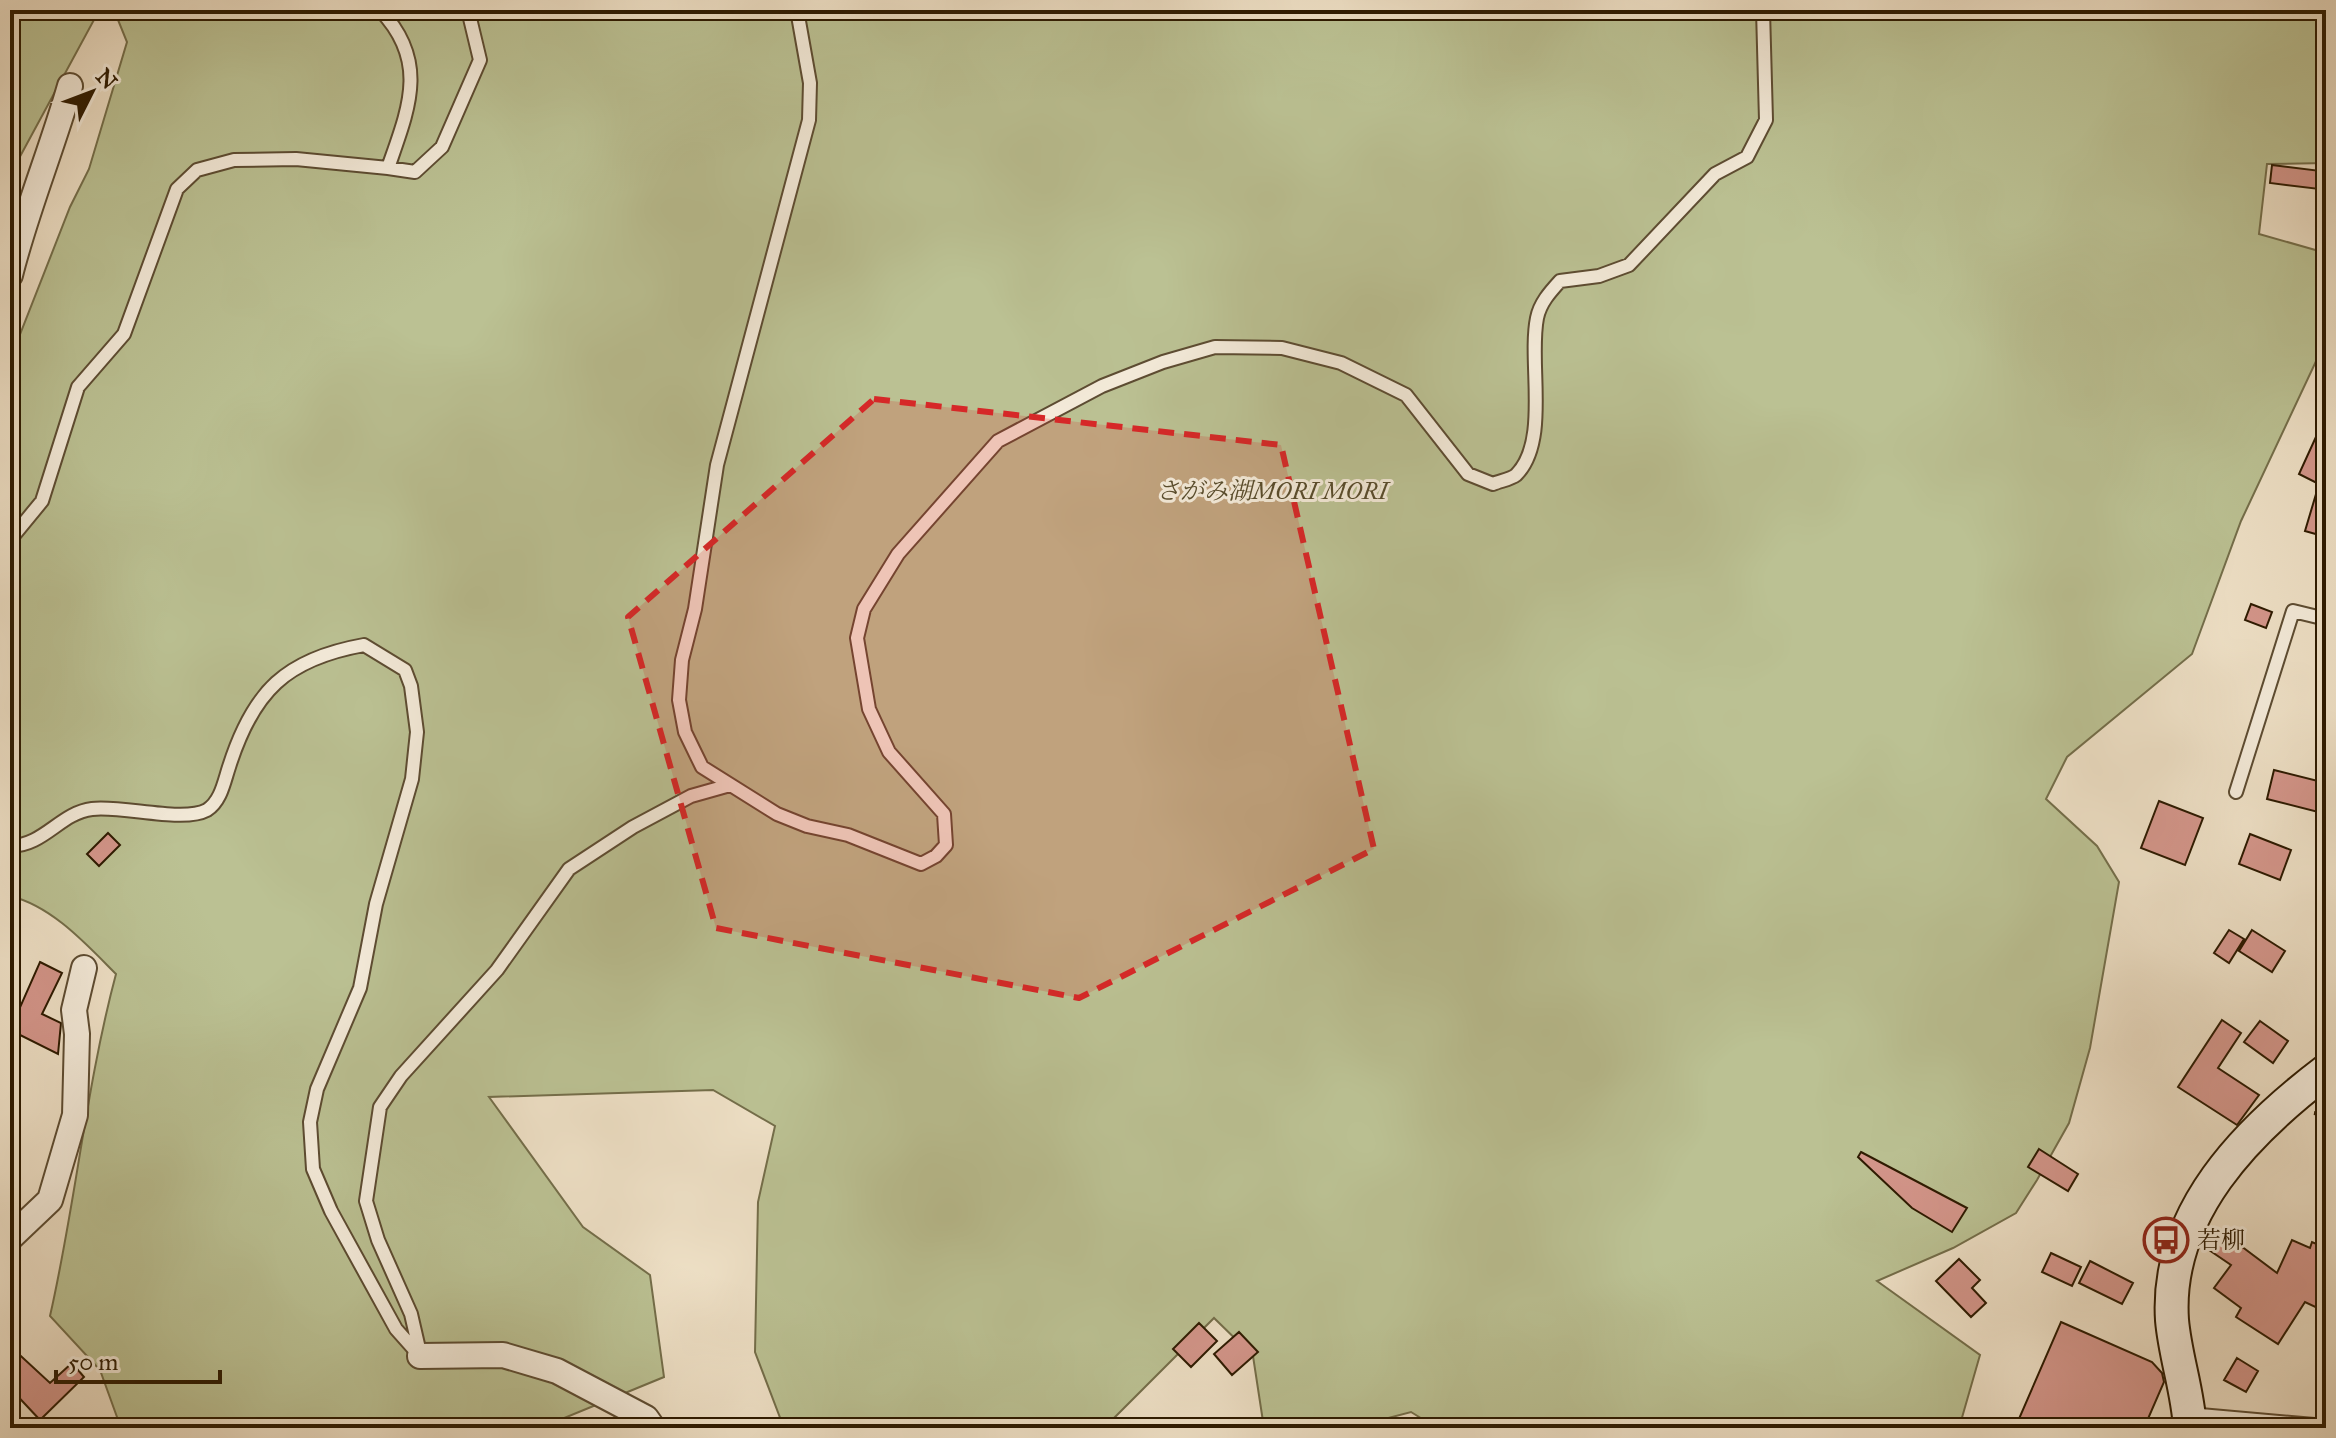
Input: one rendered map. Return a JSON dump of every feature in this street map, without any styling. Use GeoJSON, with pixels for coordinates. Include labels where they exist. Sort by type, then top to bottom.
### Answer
{"type":"FeatureCollection","features":[{"type":"Feature","properties":{"kind":"main road"},"geometry":{"type":"LineString","coordinates":[[2189,1421],[2172,1319],[2176,1264],[2186,1230],[2200,1200],[2230,1161],[2326,1071]]}},
{"type":"Feature","properties":{"kind":"street"},"geometry":{"type":"LineString","coordinates":[[10,275],[21,231],[54,141],[70,86]]}},
{"type":"Feature","properties":{"kind":"street"},"geometry":{"type":"LineString","coordinates":[[10,1238],[50,1200],[75,1115],[77,1034],[74,1010],[84,968]]}},
{"type":"Feature","properties":{"kind":"street"},"geometry":{"type":"LineString","coordinates":[[420,1356],[503,1355],[557,1371],[646,1418],[653,1428]]}},
{"type":"Feature","properties":{"kind":"lane"},"geometry":{"type":"LineString","coordinates":[[380,10],[394,24],[410,69],[412,98],[388,168]]}},
{"type":"Feature","properties":{"kind":"lane"},"geometry":{"type":"LineString","coordinates":[[10,540],[42,501],[78,387],[124,334],[177,189],[197,170],[234,160],[296,159],[415,172],[442,147],[480,60],[468,10]]}},
{"type":"Feature","properties":{"kind":"lane"},"geometry":{"type":"LineString","coordinates":[[797,10],[810,83],[809,120],[717,465],[695,609],[682,660],[679,700],[685,732],[702,767],[777,814],[807,826],[848,835],[921,864],[936,856],[946,845],[944,814],[889,752],[869,709],[857,638],[864,609],[898,554],[998,441],[1102,386],[1163,362],[1215,347],[1282,348],[1341,363],[1406,395],[1468,474],[1493,484],[1515,476],[1534,446],[1535,342],[1537,316],[1544,300],[1560,281],[1599,276],[1629,265],[1715,174],[1747,157],[1766,120],[1763,10]]}},
{"type":"Feature","properties":{"kind":"lane"},"geometry":{"type":"LineString","coordinates":[[2236,792],[2293,611],[2326,619]]}},
{"type":"Feature","properties":{"kind":"lane"},"geometry":{"type":"LineString","coordinates":[[10,846],[37,842],[67,819],[90,809],[157,811],[181,816],[207,810],[220,796],[238,739],[262,699],[289,670],[324,652],[364,645],[405,670],[411,686],[417,732],[412,779],[376,904],[360,988],[317,1089],[310,1122],[313,1169],[331,1211],[396,1329],[420,1356]]}},
{"type":"Feature","properties":{"kind":"lane"},"geometry":{"type":"LineString","coordinates":[[420,1356],[411,1314],[378,1240],[366,1201],[380,1107],[401,1076],[497,970],[569,869],[633,827],[691,796],[730,785]]}},
{"type":"Feature","properties":{"kind":"lane"},"geometry":{"type":"LineString","coordinates":[[2189,1421],[2326,1426]]}},
{"type":"Feature","properties":{"kind":"highlighted area"},"geometry":{"type":"Polygon","coordinates":[[[874,399],[1281,445],[1374,849],[1079,998],[716,928],[628,617],[874,399]]]}},
{"type":"Feature","properties":{"kind":"green space"},"geometry":{"type":"Polygon","coordinates":[[[10,10],[92,10],[95,18],[10,175],[10,10]]]}},
{"type":"Feature","properties":{"kind":"green space","name":"さがみ湖MORI MORI"},"geometry":{"type":"Polygon","coordinates":[[[114,10],[2326,10],[2326,163],[2267,164],[2259,234],[2326,253],[2326,340],[2241,521],[2192,654],[2067,757],[2046,799],[2097,846],[2119,882],[2090,1048],[2069,1123],[2016,1213],[1953,1248],[1877,1281],[1980,1355],[1959,1428],[1437,1428],[1411,1412],[1350,1428],[1264,1428],[1253,1356],[1214,1318],[1114,1418],[1049,1428],[784,1428],[755,1352],[758,1202],[775,1126],[713,1090],[489,1097],[583,1227],[650,1275],[664,1377],[540,1428],[121,1428],[100,1370],[50,1316],[97,1059],[116,974],[54,917],[10,896],[10,360],[70,207],[89,169],[127,42],[114,10]]]}},
{"type":"Feature","properties":{"kind":"building"},"geometry":{"type":"Polygon","coordinates":[[[2272,165],[2321,171],[2319,189],[2270,183],[2272,165]]]}},
{"type":"Feature","properties":{"kind":"building"},"geometry":{"type":"Polygon","coordinates":[[[2326,415],[2326,537],[2305,531],[2319,484],[2299,474],[2326,415]]]}},
{"type":"Feature","properties":{"kind":"building"},"geometry":{"type":"Polygon","coordinates":[[[2251,604],[2272,612],[2266,628],[2245,620],[2251,604]]]}},
{"type":"Feature","properties":{"kind":"building"},"geometry":{"type":"Polygon","coordinates":[[[2274,770],[2326,783],[2326,814],[2267,799],[2274,770]]]}},
{"type":"Feature","properties":{"kind":"building"},"geometry":{"type":"Polygon","coordinates":[[[2159,801],[2203,818],[2185,865],[2141,848],[2159,801]]]}},
{"type":"Feature","properties":{"kind":"building"},"geometry":{"type":"Polygon","coordinates":[[[108,833],[120,845],[99,866],[87,854],[108,833]]]}},
{"type":"Feature","properties":{"kind":"building"},"geometry":{"type":"Polygon","coordinates":[[[2250,834],[2291,850],[2280,880],[2239,864],[2250,834]]]}},
{"type":"Feature","properties":{"kind":"building"},"geometry":{"type":"Polygon","coordinates":[[[2229,930],[2244,939],[2229,963],[2214,953],[2229,930]]]}},
{"type":"Feature","properties":{"kind":"building"},"geometry":{"type":"Polygon","coordinates":[[[2252,930],[2285,951],[2272,972],[2239,951],[2252,930]]]}},
{"type":"Feature","properties":{"kind":"building"},"geometry":{"type":"Polygon","coordinates":[[[40,962],[62,973],[42,1014],[61,1023],[58,1054],[10,1030],[40,962]]]}},
{"type":"Feature","properties":{"kind":"building"},"geometry":{"type":"Polygon","coordinates":[[[2222,1020],[2241,1033],[2218,1068],[2259,1095],[2237,1125],[2178,1087],[2222,1020]]]}},
{"type":"Feature","properties":{"kind":"building"},"geometry":{"type":"Polygon","coordinates":[[[2260,1021],[2288,1041],[2273,1063],[2244,1042],[2260,1021]]]}},
{"type":"Feature","properties":{"kind":"building"},"geometry":{"type":"Polygon","coordinates":[[[2039,1149],[2078,1174],[2068,1191],[2028,1167],[2039,1149]]]}},
{"type":"Feature","properties":{"kind":"building"},"geometry":{"type":"Polygon","coordinates":[[[1861,1152],[1967,1208],[1952,1232],[1912,1208],[1858,1157],[1861,1152]]]}},
{"type":"Feature","properties":{"kind":"building"},"geometry":{"type":"Polygon","coordinates":[[[2221,1231],[2277,1273],[2292,1240],[2310,1248],[2312,1242],[2326,1248],[2326,1312],[2305,1302],[2278,1344],[2236,1317],[2241,1308],[2214,1288],[2231,1265],[2209,1250],[2221,1231]]]}},
{"type":"Feature","properties":{"kind":"building"},"geometry":{"type":"Polygon","coordinates":[[[2051,1253],[2081,1267],[2072,1286],[2042,1272],[2051,1253]]]}},
{"type":"Feature","properties":{"kind":"building"},"geometry":{"type":"Polygon","coordinates":[[[1959,1259],[1980,1280],[1972,1288],[1986,1303],[1971,1317],[1936,1281],[1959,1259]]]}},
{"type":"Feature","properties":{"kind":"building"},"geometry":{"type":"Polygon","coordinates":[[[2090,1261],[2133,1283],[2122,1304],[2079,1283],[2090,1261]]]}},
{"type":"Feature","properties":{"kind":"building"},"geometry":{"type":"Polygon","coordinates":[[[2061,1322],[2152,1362],[2162,1373],[2164,1382],[2144,1428],[2015,1428],[2061,1322]]]}},
{"type":"Feature","properties":{"kind":"building"},"geometry":{"type":"Polygon","coordinates":[[[1199,1323],[1217,1341],[1191,1367],[1173,1349],[1199,1323]]]}},
{"type":"Feature","properties":{"kind":"building"},"geometry":{"type":"Polygon","coordinates":[[[1239,1332],[1258,1352],[1232,1375],[1214,1354],[1239,1332]]]}},
{"type":"Feature","properties":{"kind":"building"},"geometry":{"type":"Polygon","coordinates":[[[10,1346],[50,1383],[72,1363],[84,1377],[40,1420],[10,1388],[10,1346]]]}},
{"type":"Feature","properties":{"kind":"building"},"geometry":{"type":"Polygon","coordinates":[[[2237,1358],[2258,1371],[2246,1392],[2224,1380],[2237,1358]]]}},
{"type":"Feature","properties":{"kind":"place","name":"若柳"},"geometry":{"type":"Point","coordinates":[2166,1240]}}]}
